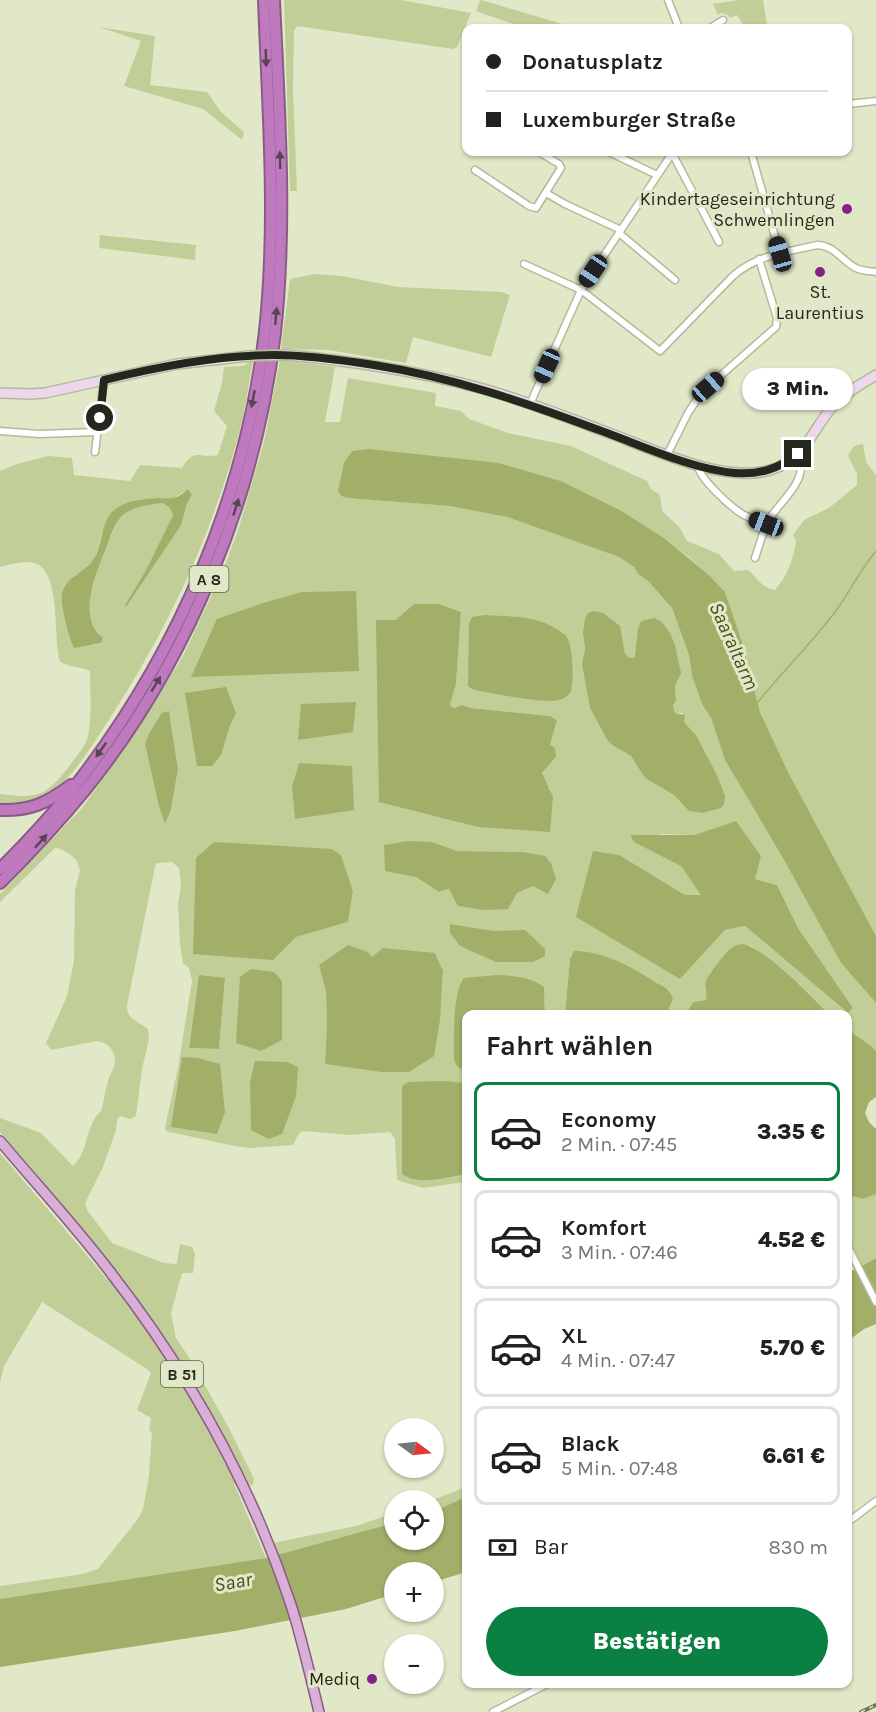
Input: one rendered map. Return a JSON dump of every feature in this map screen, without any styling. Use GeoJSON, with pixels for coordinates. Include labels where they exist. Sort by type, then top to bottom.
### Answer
{"type":"FeatureCollection","features":[{"type":"Feature","properties":{"kind":"highway","name":"A 8"},"geometry":{"type":"LineString","coordinates":[[0,869],[47,820],[87,771],[134,703],[185,610],[231,489],[248,425],[265,332],[270,238],[264,0]]}},
{"type":"Feature","properties":{"kind":"highway","name":"A 8"},"geometry":{"type":"LineString","coordinates":[[0,883],[32,851],[86,788],[160,679],[195,612],[241,492],[253,449],[268,373],[279,285],[280,129],[274,0]]}},
{"type":"Feature","properties":{"kind":"highway"},"geometry":{"type":"LineString","coordinates":[[0,810],[21,810],[44,803],[87,771]]}},
{"type":"Feature","properties":{"kind":"main road"},"geometry":{"type":"LineString","coordinates":[[0,393],[45,393],[159,368],[249,356],[287,355],[375,365],[478,388],[530,404],[699,466],[736,473],[760,473],[778,467],[798,454],[810,441],[831,408],[840,399],[876,375]]}},
{"type":"Feature","properties":{"kind":"main road","name":"B 51"},"geometry":{"type":"LineString","coordinates":[[0,1141],[112,1274],[178,1368],[215,1431],[262,1528],[290,1602],[319,1712]]}},
{"type":"Feature","properties":{"kind":"street"},"geometry":{"type":"LineString","coordinates":[[668,0],[677,24]]}},
{"type":"Feature","properties":{"kind":"street"},"geometry":{"type":"LineString","coordinates":[[716,24],[723,20]]}},
{"type":"Feature","properties":{"kind":"street"},"geometry":{"type":"LineString","coordinates":[[852,104],[876,101]]}},
{"type":"Feature","properties":{"kind":"street"},"geometry":{"type":"LineString","coordinates":[[475,170],[532,208],[537,207],[561,170],[561,166],[545,156]]}},
{"type":"Feature","properties":{"kind":"street"},"geometry":{"type":"LineString","coordinates":[[617,156],[657,175]]}},
{"type":"Feature","properties":{"kind":"street"},"geometry":{"type":"LineString","coordinates":[[530,404],[581,290],[671,156]]}},
{"type":"Feature","properties":{"kind":"street"},"geometry":{"type":"LineString","coordinates":[[676,156],[719,242]]}},
{"type":"Feature","properties":{"kind":"street"},"geometry":{"type":"LineString","coordinates":[[752,156],[780,254]]}},
{"type":"Feature","properties":{"kind":"street"},"geometry":{"type":"LineString","coordinates":[[546,193],[620,231],[675,280]]}},
{"type":"Feature","properties":{"kind":"street"},"geometry":{"type":"LineString","coordinates":[[524,264],[581,290],[660,351],[733,276],[759,259],[823,245],[858,269],[876,272]]}},
{"type":"Feature","properties":{"kind":"street"},"geometry":{"type":"LineString","coordinates":[[667,455],[688,413],[702,392],[776,327],[777,318],[759,259]]}},
{"type":"Feature","properties":{"kind":"street"},"geometry":{"type":"LineString","coordinates":[[95,452],[104,380]]}},
{"type":"Feature","properties":{"kind":"street"},"geometry":{"type":"LineString","coordinates":[[0,431],[39,434],[97,432]]}},
{"type":"Feature","properties":{"kind":"street"},"geometry":{"type":"LineString","coordinates":[[754,558],[766,524],[796,484],[801,462],[798,454]]}},
{"type":"Feature","properties":{"kind":"street"},"geometry":{"type":"LineString","coordinates":[[699,466],[702,477],[739,512],[766,524]]}},
{"type":"Feature","properties":{"kind":"street"},"geometry":{"type":"LineString","coordinates":[[852,1254],[876,1302]]}},
{"type":"Feature","properties":{"kind":"street"},"geometry":{"type":"LineString","coordinates":[[852,1519],[876,1501]]}},
{"type":"Feature","properties":{"kind":"street"},"geometry":{"type":"LineString","coordinates":[[493,1712],[539,1688]]}},
{"type":"Feature","properties":{"kind":"shaded area"},"geometry":{"type":"Polygon","coordinates":[[[284,0],[401,0],[471,13],[466,24],[462,24],[462,35],[457,47],[453,49],[297,26],[294,31],[293,89],[297,191],[290,191],[284,0]]]}},
{"type":"Feature","properties":{"kind":"shaded area"},"geometry":{"type":"Polygon","coordinates":[[[480,0],[562,24],[513,24],[476,11],[480,0]]]}},
{"type":"Feature","properties":{"kind":"shaded area"},"geometry":{"type":"Polygon","coordinates":[[[740,0],[763,0],[767,24],[743,24],[737,15],[730,18],[721,13],[718,15],[713,4],[740,0]]]}},
{"type":"Feature","properties":{"kind":"shaded area"},"geometry":{"type":"Polygon","coordinates":[[[99,27],[155,36],[150,85],[207,92],[221,112],[244,132],[242,140],[203,109],[124,86],[141,41],[99,27]]]}},
{"type":"Feature","properties":{"kind":"shaded area"},"geometry":{"type":"Polygon","coordinates":[[[100,235],[196,245],[195,260],[99,248],[100,235]]]}},
{"type":"Feature","properties":{"kind":"shaded area"},"geometry":{"type":"Polygon","coordinates":[[[315,274],[342,276],[398,287],[502,292],[510,295],[491,357],[413,337],[406,363],[328,350],[281,349],[290,279],[315,274]]]}},
{"type":"Feature","properties":{"kind":"shaded area"},"geometry":{"type":"Polygon","coordinates":[[[280,360],[335,367],[325,422],[340,422],[348,378],[436,393],[435,406],[461,411],[469,419],[508,433],[571,446],[647,481],[651,489],[660,495],[662,511],[680,528],[687,541],[719,554],[734,571],[748,570],[763,585],[775,590],[787,573],[796,541],[793,535],[804,520],[829,508],[857,485],[857,474],[848,456],[853,447],[863,444],[866,462],[876,475],[876,936],[788,772],[760,712],[742,642],[725,592],[686,555],[620,510],[561,481],[499,463],[338,491],[341,496],[347,498],[451,506],[507,517],[619,557],[634,567],[638,574],[648,581],[672,608],[689,655],[692,676],[702,704],[711,718],[725,760],[841,963],[876,1003],[876,1051],[852,1033],[851,1010],[853,1008],[798,928],[777,885],[754,879],[736,821],[694,835],[660,834],[702,895],[685,895],[644,871],[680,979],[725,930],[745,926],[844,1010],[825,1010],[770,959],[750,945],[705,988],[708,994],[706,1000],[693,1002],[688,1010],[669,1010],[673,1000],[670,991],[647,976],[628,966],[580,951],[570,959],[565,1010],[545,1010],[545,998],[464,978],[462,1083],[408,1082],[402,1086],[425,1180],[462,1175],[462,1183],[423,1188],[397,1180],[395,1139],[390,1132],[350,1135],[302,1131],[293,1145],[250,1148],[166,1131],[192,981],[189,968],[183,963],[180,945],[179,868],[172,862],[157,863],[127,1005],[128,1014],[148,1029],[149,1039],[142,1069],[136,1116],[130,1119],[120,1116],[117,1120],[116,1130],[103,1167],[85,1203],[87,1210],[112,1243],[164,1263],[176,1264],[180,1244],[192,1247],[195,1254],[193,1273],[182,1273],[171,1313],[176,1338],[229,1428],[254,1479],[253,1485],[249,1486],[245,1478],[234,1484],[266,1558],[0,1599],[0,1586],[83,1574],[98,1569],[138,1519],[143,1509],[149,1476],[152,1432],[149,1431],[151,1418],[137,1410],[151,1373],[42,1302],[4,1366],[0,1383],[0,1153],[107,1279],[116,1271],[0,1132],[0,1118],[41,1133],[73,1166],[81,1155],[91,1126],[102,1108],[107,1084],[115,1064],[112,1049],[101,1042],[51,1050],[46,1043],[67,996],[74,961],[75,890],[80,870],[77,861],[70,854],[56,847],[0,902],[0,894],[82,808],[126,747],[183,656],[223,571],[239,527],[264,442],[280,360]],[[461,612],[396,620],[377,620],[459,822],[478,827],[551,790],[545,783],[542,773],[556,757],[550,745],[557,720],[550,716],[471,708],[462,705],[454,708],[450,705],[456,684],[461,612]],[[485,615],[472,689],[537,699],[568,638],[540,622],[518,617],[485,615]],[[584,644],[583,656],[608,741],[631,756],[645,778],[674,795],[689,811],[716,773],[696,735],[684,722],[683,713],[675,713],[673,705],[676,699],[675,686],[635,657],[630,658],[625,654],[623,646],[584,644]],[[170,716],[145,744],[151,769],[171,809],[178,769],[170,716]],[[432,842],[416,877],[439,892],[449,889],[517,893],[533,886],[551,863],[545,857],[523,852],[457,851],[432,842]],[[332,849],[296,937],[348,922],[353,891],[341,855],[332,849]],[[435,953],[372,957],[319,965],[326,992],[325,1064],[442,995],[443,971],[435,953]],[[225,978],[197,990],[189,1048],[219,1049],[225,978]]]}},
{"type":"Feature","properties":{"kind":"shaded area"},"geometry":{"type":"Polygon","coordinates":[[[253,362],[242,421],[229,468],[202,544],[169,617],[150,652],[96,740],[65,781],[57,789],[37,800],[19,804],[0,804],[0,794],[24,796],[41,793],[48,789],[81,751],[87,740],[89,728],[90,671],[60,661],[53,594],[45,570],[37,564],[28,562],[0,567],[0,471],[48,456],[72,458],[74,475],[130,481],[140,465],[182,468],[194,456],[218,455],[227,426],[214,411],[224,367],[243,366],[253,362]],[[188,489],[174,498],[138,500],[113,511],[102,532],[95,559],[86,570],[74,576],[93,645],[101,643],[103,638],[90,617],[91,592],[94,579],[118,521],[123,515],[142,506],[163,503],[170,508],[173,515],[146,570],[125,605],[126,607],[180,527],[187,505],[188,489]]]}},
{"type":"Feature","properties":{"kind":"shaded area"},"geometry":{"type":"Polygon","coordinates":[[[876,1194],[876,1258],[860,1266],[852,1249],[852,1196],[863,1199],[876,1194]]]}},
{"type":"Feature","properties":{"kind":"shaded area"},"geometry":{"type":"Polygon","coordinates":[[[462,1489],[462,1499],[444,1507],[444,1496],[462,1489]]]}},
{"type":"Feature","properties":{"kind":"shaded area"},"geometry":{"type":"Polygon","coordinates":[[[384,1516],[384,1526],[278,1556],[273,1543],[356,1526],[384,1516]]]}},
{"type":"Feature","properties":{"kind":"water","name":"Saaraltarm"},"geometry":{"type":"Polygon","coordinates":[[[369,449],[499,463],[561,481],[620,510],[664,538],[709,575],[725,592],[742,642],[760,712],[788,772],[876,936],[876,1003],[841,963],[725,760],[711,718],[702,704],[692,676],[689,655],[672,608],[648,581],[638,574],[634,567],[619,557],[507,517],[450,506],[341,496],[338,491],[344,463],[352,451],[369,449]]]}},
{"type":"Feature","properties":{"kind":"water"},"geometry":{"type":"Polygon","coordinates":[[[188,489],[192,495],[180,527],[126,607],[125,605],[146,570],[173,515],[170,508],[163,503],[132,510],[118,521],[91,592],[91,618],[95,629],[103,638],[101,643],[74,648],[67,629],[62,594],[68,582],[87,567],[95,557],[105,523],[112,511],[138,500],[175,498],[188,489]]]}},
{"type":"Feature","properties":{"kind":"water"},"geometry":{"type":"Polygon","coordinates":[[[356,591],[359,671],[191,677],[217,619],[302,592],[356,591]]]}},
{"type":"Feature","properties":{"kind":"water"},"geometry":{"type":"Polygon","coordinates":[[[414,604],[439,604],[461,612],[456,684],[450,705],[454,708],[462,705],[471,708],[550,716],[557,720],[550,745],[555,748],[556,757],[542,773],[553,797],[550,832],[478,827],[379,802],[376,620],[396,620],[414,604]]]}},
{"type":"Feature","properties":{"kind":"water"},"geometry":{"type":"Polygon","coordinates":[[[594,611],[603,613],[620,626],[625,654],[630,658],[635,657],[641,621],[654,618],[661,621],[670,633],[681,673],[675,686],[676,701],[673,705],[675,713],[685,715],[684,722],[696,735],[716,773],[725,796],[721,808],[702,813],[689,811],[674,795],[645,778],[631,756],[608,741],[590,708],[582,664],[585,648],[583,632],[585,619],[588,613],[594,611]]]}},
{"type":"Feature","properties":{"kind":"water"},"geometry":{"type":"Polygon","coordinates":[[[485,615],[537,621],[565,635],[570,645],[572,663],[570,693],[560,700],[542,701],[480,691],[468,686],[469,624],[472,617],[485,615]]]}},
{"type":"Feature","properties":{"kind":"water"},"geometry":{"type":"Polygon","coordinates":[[[226,687],[236,713],[221,755],[212,766],[197,766],[185,693],[226,687]]]}},
{"type":"Feature","properties":{"kind":"water"},"geometry":{"type":"Polygon","coordinates":[[[356,702],[353,732],[298,740],[301,704],[356,702]]]}},
{"type":"Feature","properties":{"kind":"water"},"geometry":{"type":"Polygon","coordinates":[[[169,711],[178,769],[171,809],[165,824],[145,744],[162,713],[169,711]]]}},
{"type":"Feature","properties":{"kind":"water"},"geometry":{"type":"Polygon","coordinates":[[[299,763],[352,766],[354,810],[295,819],[292,787],[299,763]]]}},
{"type":"Feature","properties":{"kind":"water"},"geometry":{"type":"Polygon","coordinates":[[[736,821],[761,856],[755,879],[777,885],[798,928],[853,1008],[851,1010],[844,1010],[745,926],[725,930],[680,979],[576,917],[593,851],[619,855],[685,895],[701,895],[681,866],[634,842],[630,835],[694,835],[736,821]]]}},
{"type":"Feature","properties":{"kind":"water"},"geometry":{"type":"Polygon","coordinates":[[[408,841],[432,842],[457,851],[523,852],[545,856],[551,863],[556,879],[548,894],[533,886],[517,893],[508,909],[484,910],[458,906],[449,889],[439,892],[416,877],[385,871],[384,845],[408,841]]]}},
{"type":"Feature","properties":{"kind":"water"},"geometry":{"type":"Polygon","coordinates":[[[214,842],[332,849],[341,855],[353,891],[348,922],[296,937],[273,960],[193,954],[196,858],[214,842]]]}},
{"type":"Feature","properties":{"kind":"water"},"geometry":{"type":"Polygon","coordinates":[[[450,924],[493,931],[525,930],[545,949],[545,956],[533,962],[496,962],[460,946],[450,933],[450,924]]]}},
{"type":"Feature","properties":{"kind":"water"},"geometry":{"type":"Polygon","coordinates":[[[742,944],[763,954],[825,1010],[688,1010],[693,1002],[706,1000],[705,986],[710,973],[735,946],[742,944]]]}},
{"type":"Feature","properties":{"kind":"water"},"geometry":{"type":"Polygon","coordinates":[[[348,945],[368,952],[372,957],[383,948],[435,953],[443,971],[440,1020],[434,1056],[409,1072],[382,1072],[325,1064],[326,992],[319,965],[348,945]]]}},
{"type":"Feature","properties":{"kind":"water"},"geometry":{"type":"Polygon","coordinates":[[[574,951],[595,953],[639,972],[669,992],[673,999],[669,1010],[565,1010],[570,959],[574,951]]]}},
{"type":"Feature","properties":{"kind":"water"},"geometry":{"type":"Polygon","coordinates":[[[251,969],[274,972],[282,981],[282,1040],[261,1051],[236,1043],[240,977],[251,969]]]}},
{"type":"Feature","properties":{"kind":"water"},"geometry":{"type":"Polygon","coordinates":[[[199,975],[225,978],[219,1049],[189,1048],[199,975]]]}},
{"type":"Feature","properties":{"kind":"water"},"geometry":{"type":"Polygon","coordinates":[[[515,976],[538,983],[544,987],[545,1010],[462,1010],[462,1069],[454,1060],[457,994],[464,978],[515,976]]]}},
{"type":"Feature","properties":{"kind":"water"},"geometry":{"type":"Polygon","coordinates":[[[852,1033],[876,1051],[876,1097],[869,1102],[865,1113],[869,1122],[876,1129],[876,1194],[863,1199],[852,1196],[852,1033]]]}},
{"type":"Feature","properties":{"kind":"water"},"geometry":{"type":"Polygon","coordinates":[[[182,1057],[198,1058],[220,1064],[225,1112],[217,1134],[171,1127],[182,1057]]]}},
{"type":"Feature","properties":{"kind":"water"},"geometry":{"type":"Polygon","coordinates":[[[255,1061],[287,1062],[298,1067],[296,1096],[282,1134],[269,1139],[251,1130],[250,1082],[255,1061]]]}},
{"type":"Feature","properties":{"kind":"water"},"geometry":{"type":"Polygon","coordinates":[[[408,1082],[462,1083],[462,1175],[425,1180],[409,1178],[402,1174],[402,1086],[408,1082]]]}},
{"type":"Feature","properties":{"kind":"water"},"geometry":{"type":"Polygon","coordinates":[[[876,1258],[876,1324],[852,1338],[852,1271],[876,1258]]]}},
{"type":"Feature","properties":{"kind":"water","name":"Saar"},"geometry":{"type":"Polygon","coordinates":[[[462,1499],[462,1573],[444,1579],[444,1562],[384,1562],[384,1597],[346,1609],[235,1631],[0,1667],[0,1599],[266,1558],[384,1526],[384,1550],[444,1550],[444,1507],[462,1499]]]}},
{"type":"Feature","properties":{"kind":"waterway","name":"Saaraltarm"},"geometry":{"type":"LineString","coordinates":[[757,703],[826,624],[876,551]]}},
{"type":"Feature","properties":{"kind":"railway"},"geometry":{"type":"LineString","coordinates":[[861,1712],[876,1705]]}},
{"type":"Feature","properties":{"kind":"place","name":"Kindertageseinrichtung Schwemlingen"},"geometry":{"type":"Point","coordinates":[847,209]}},
{"type":"Feature","properties":{"kind":"place","name":"St. Laurentius"},"geometry":{"type":"Point","coordinates":[820,272]}},
{"type":"Feature","properties":{"kind":"place","name":"Mediq"},"geometry":{"type":"Point","coordinates":[372,1679]}},
{"type":"Feature","properties":{"kind":"route"},"geometry":{"type":"LineString","coordinates":[[100,418],[104,380],[196,361],[287,355],[375,365],[478,388],[710,469],[736,473],[760,473],[778,467],[798,454]]}}]}
